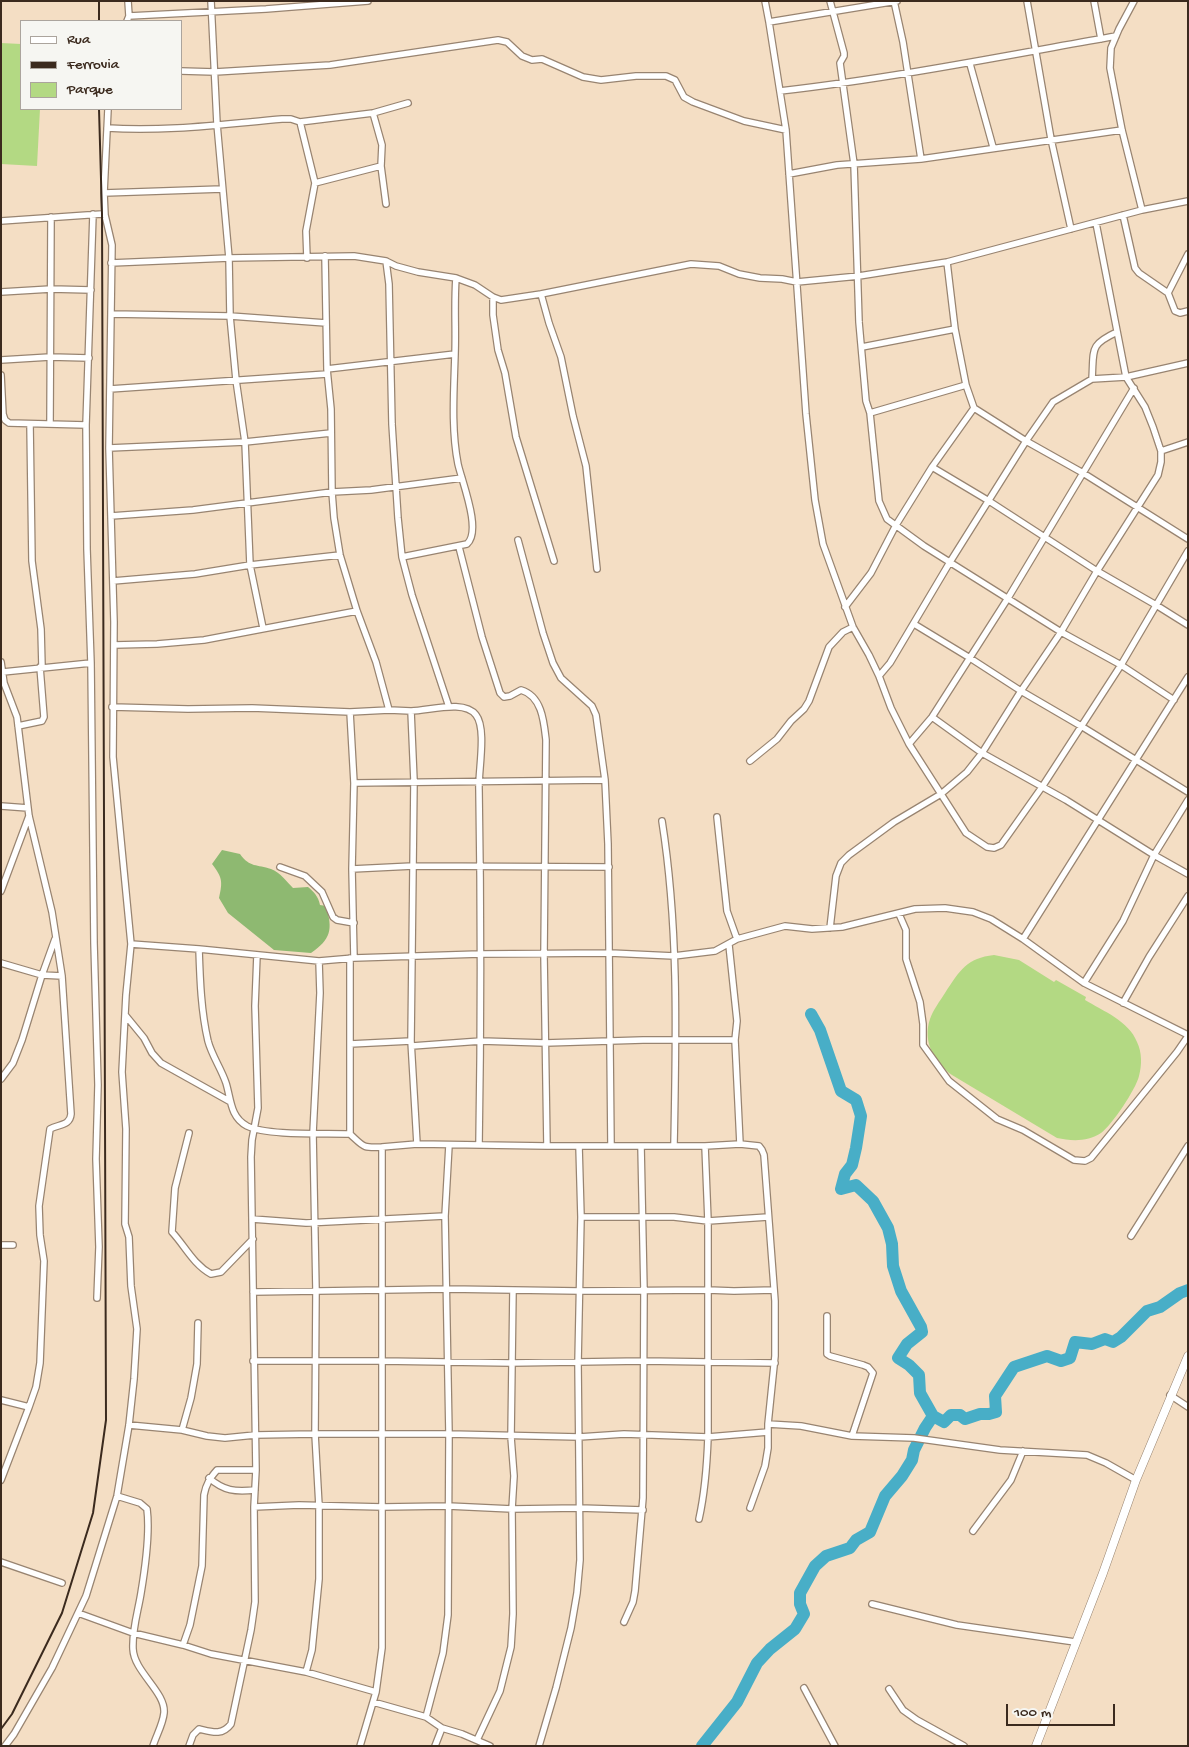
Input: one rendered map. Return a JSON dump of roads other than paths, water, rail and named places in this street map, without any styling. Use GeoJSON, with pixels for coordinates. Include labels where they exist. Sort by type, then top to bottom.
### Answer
{"type":"FeatureCollection","features":[{"type":"Feature","properties":{"kind":"street"},"geometry":{"type":"LineString","coordinates":[[128,1],[128,18],[368,1]]}},
{"type":"Feature","properties":{"kind":"street"},"geometry":{"type":"LineString","coordinates":[[211,1],[217,124],[229,258],[230,316],[236,380],[245,442],[250,565],[263,628]]}},
{"type":"Feature","properties":{"kind":"street"},"geometry":{"type":"LineString","coordinates":[[765,1],[770,22],[786,130],[806,414],[815,500],[823,544],[853,627],[879,676],[891,708],[909,744],[966,833],[986,847],[994,848],[1001,845],[1042,787],[1121,665],[1188,551]]}},
{"type":"Feature","properties":{"kind":"street"},"geometry":{"type":"LineString","coordinates":[[830,1],[844,53],[840,63],[854,164],[859,322],[866,400],[870,413],[879,501],[887,519],[924,546],[1061,632],[1121,665],[1174,700]]}},
{"type":"Feature","properties":{"kind":"street"},"geometry":{"type":"LineString","coordinates":[[770,22],[895,1],[921,159]]}},
{"type":"Feature","properties":{"kind":"street"},"geometry":{"type":"LineString","coordinates":[[1027,1],[1051,139],[1071,229]]}},
{"type":"Feature","properties":{"kind":"street"},"geometry":{"type":"LineString","coordinates":[[1094,1],[1101,39]]}},
{"type":"Feature","properties":{"kind":"street"},"geometry":{"type":"LineString","coordinates":[[1134,1],[1116,36],[1112,48],[1110,68],[1122,130],[1142,210]]}},
{"type":"Feature","properties":{"kind":"street"},"geometry":{"type":"LineString","coordinates":[[780,90],[842,84],[970,64],[1116,36]]}},
{"type":"Feature","properties":{"kind":"street"},"geometry":{"type":"LineString","coordinates":[[182,71],[215,72],[330,65],[498,40],[507,42],[522,56],[532,60],[542,59],[583,77],[601,80],[636,76],[666,76],[676,80],[684,97],[693,102],[744,121],[786,130]]}},
{"type":"Feature","properties":{"kind":"street"},"geometry":{"type":"LineString","coordinates":[[970,64],[993,147]]}},
{"type":"Feature","properties":{"kind":"street"},"geometry":{"type":"LineString","coordinates":[[106,128],[139,130],[282,119],[300,122],[373,113],[408,103]]}},
{"type":"Feature","properties":{"kind":"street"},"geometry":{"type":"LineString","coordinates":[[5,1746],[14,1734],[52,1668],[86,1596],[117,1496],[129,1425],[134,1379],[137,1329],[131,1286],[129,1237],[125,1224],[126,1129],[122,1072],[131,944],[113,757],[114,645],[109,448],[112,245],[105,215],[104,193],[108,110]]}},
{"type":"Feature","properties":{"kind":"street"},"geometry":{"type":"LineString","coordinates":[[373,113],[382,145],[381,166],[386,204]]}},
{"type":"Feature","properties":{"kind":"street"},"geometry":{"type":"LineString","coordinates":[[300,122],[315,183],[306,231],[307,258]]}},
{"type":"Feature","properties":{"kind":"street"},"geometry":{"type":"LineString","coordinates":[[789,174],[837,165],[921,159],[993,147],[1122,130]]}},
{"type":"Feature","properties":{"kind":"street"},"geometry":{"type":"LineString","coordinates":[[315,183],[381,166]]}},
{"type":"Feature","properties":{"kind":"street"},"geometry":{"type":"LineString","coordinates":[[104,193],[222,189]]}},
{"type":"Feature","properties":{"kind":"street"},"geometry":{"type":"LineString","coordinates":[[111,264],[229,258],[354,256],[386,261],[418,272],[456,278],[475,285],[501,300],[541,294],[691,264],[719,266],[753,277],[796,282],[859,276],[947,262],[1142,210],[1188,201]]}},
{"type":"Feature","properties":{"kind":"street"},"geometry":{"type":"LineString","coordinates":[[1,220],[93,214],[105,215]]}},
{"type":"Feature","properties":{"kind":"street"},"geometry":{"type":"LineString","coordinates":[[93,214],[86,425],[98,1085],[96,1159],[99,1247],[97,1298]]}},
{"type":"Feature","properties":{"kind":"street"},"geometry":{"type":"LineString","coordinates":[[1123,215],[1135,268],[1138,273],[1168,293],[1175,311],[1180,313],[1188,311]]}},
{"type":"Feature","properties":{"kind":"street"},"geometry":{"type":"LineString","coordinates":[[50,424],[51,217]]}},
{"type":"Feature","properties":{"kind":"street"},"geometry":{"type":"LineString","coordinates":[[830,928],[836,876],[841,863],[894,822],[942,794],[967,772],[982,753],[1061,632],[1158,474],[1161,452],[1145,407],[1126,378],[1096,222]]}},
{"type":"Feature","properties":{"kind":"street"},"geometry":{"type":"LineString","coordinates":[[1168,293],[1188,254]]}},
{"type":"Feature","properties":{"kind":"street"},"geometry":{"type":"LineString","coordinates":[[325,256],[327,372],[331,409],[334,518],[340,556],[357,611],[376,662],[389,710]]}},
{"type":"Feature","properties":{"kind":"street"},"geometry":{"type":"LineString","coordinates":[[386,261],[389,284],[390,361],[396,486],[402,557],[412,595],[449,707]]}},
{"type":"Feature","properties":{"kind":"street"},"geometry":{"type":"LineString","coordinates":[[947,262],[966,385],[974,408],[1188,538]]}},
{"type":"Feature","properties":{"kind":"street"},"geometry":{"type":"LineString","coordinates":[[402,557],[459,547],[471,541],[474,532],[455,438],[454,305],[456,278]]}},
{"type":"Feature","properties":{"kind":"street"},"geometry":{"type":"LineString","coordinates":[[1,292],[51,289],[91,290]]}},
{"type":"Feature","properties":{"kind":"street"},"geometry":{"type":"LineString","coordinates":[[541,294],[561,357],[586,466],[598,569]]}},
{"type":"Feature","properties":{"kind":"street"},"geometry":{"type":"LineString","coordinates":[[493,297],[493,315],[498,350],[505,373],[516,437],[554,561]]}},
{"type":"Feature","properties":{"kind":"street"},"geometry":{"type":"LineString","coordinates":[[110,314],[230,316],[326,323]]}},
{"type":"Feature","properties":{"kind":"street"},"geometry":{"type":"LineString","coordinates":[[862,347],[956,330]]}},
{"type":"Feature","properties":{"kind":"street"},"geometry":{"type":"LineString","coordinates":[[1092,379],[1096,345],[1100,340],[1117,332]]}},
{"type":"Feature","properties":{"kind":"street"},"geometry":{"type":"LineString","coordinates":[[110,389],[327,372],[390,361],[455,354]]}},
{"type":"Feature","properties":{"kind":"street"},"geometry":{"type":"LineString","coordinates":[[1,360],[50,357],[89,358]]}},
{"type":"Feature","properties":{"kind":"street"},"geometry":{"type":"LineString","coordinates":[[879,676],[890,663],[950,562],[1026,441],[1053,402],[1092,379],[1126,378],[1188,363]]}},
{"type":"Feature","properties":{"kind":"street"},"geometry":{"type":"LineString","coordinates":[[1,374],[2,414],[4,420],[9,424],[86,425]]}},
{"type":"Feature","properties":{"kind":"street"},"geometry":{"type":"LineString","coordinates":[[870,413],[966,385]]}},
{"type":"Feature","properties":{"kind":"street"},"geometry":{"type":"LineString","coordinates":[[909,744],[932,717],[1008,598],[1134,388]]}},
{"type":"Feature","properties":{"kind":"street"},"geometry":{"type":"LineString","coordinates":[[845,607],[871,573],[896,525],[932,467],[974,408]]}},
{"type":"Feature","properties":{"kind":"street"},"geometry":{"type":"LineString","coordinates":[[18,726],[42,721],[44,717],[41,629],[32,561],[30,424]]}},
{"type":"Feature","properties":{"kind":"street"},"geometry":{"type":"LineString","coordinates":[[109,448],[245,442],[331,433]]}},
{"type":"Feature","properties":{"kind":"street"},"geometry":{"type":"LineString","coordinates":[[1161,452],[1188,442]]}},
{"type":"Feature","properties":{"kind":"street"},"geometry":{"type":"LineString","coordinates":[[932,467],[989,501],[1097,571],[1188,625]]}},
{"type":"Feature","properties":{"kind":"street"},"geometry":{"type":"LineString","coordinates":[[111,516],[194,510],[332,492],[371,490],[462,478]]}},
{"type":"Feature","properties":{"kind":"street"},"geometry":{"type":"LineString","coordinates":[[518,540],[553,663],[561,678],[592,706],[596,715],[605,780],[609,867],[611,1145]]}},
{"type":"Feature","properties":{"kind":"street"},"geometry":{"type":"LineString","coordinates":[[459,547],[482,636],[500,693],[504,697],[521,690],[526,692],[540,706],[544,723],[546,740],[544,954],[547,1146]]}},
{"type":"Feature","properties":{"kind":"street"},"geometry":{"type":"LineString","coordinates":[[112,581],[196,574],[250,565],[340,556]]}},
{"type":"Feature","properties":{"kind":"street"},"geometry":{"type":"LineString","coordinates":[[114,645],[204,640],[263,628],[297,624],[357,611]]}},
{"type":"Feature","properties":{"kind":"street"},"geometry":{"type":"LineString","coordinates":[[914,624],[1188,792]]}},
{"type":"Feature","properties":{"kind":"street"},"geometry":{"type":"LineString","coordinates":[[750,762],[777,739],[809,702],[829,647],[843,632],[853,627]]}},
{"type":"Feature","properties":{"kind":"street"},"geometry":{"type":"LineString","coordinates":[[1,662],[4,683],[17,717],[29,816],[52,912],[62,976],[70,1120],[68,1123],[50,1129],[39,1206],[40,1234],[44,1261],[40,1362],[36,1387],[1,1480]]}},
{"type":"Feature","properties":{"kind":"street"},"geometry":{"type":"LineString","coordinates":[[3,672],[91,663]]}},
{"type":"Feature","properties":{"kind":"street"},"geometry":{"type":"LineString","coordinates":[[1023,939],[1188,677]]}},
{"type":"Feature","properties":{"kind":"street"},"geometry":{"type":"LineString","coordinates":[[1,691],[4,683]]}},
{"type":"Feature","properties":{"kind":"street"},"geometry":{"type":"LineString","coordinates":[[112,707],[188,710],[252,708],[350,712],[411,711],[465,707],[473,711],[478,718],[480,728],[478,781],[481,1041],[479,1145]]}},
{"type":"Feature","properties":{"kind":"street"},"geometry":{"type":"LineString","coordinates":[[411,711],[414,782],[412,1044],[417,1144]]}},
{"type":"Feature","properties":{"kind":"street"},"geometry":{"type":"LineString","coordinates":[[350,712],[354,783],[352,870],[354,923],[350,1044],[350,1134],[359,1144],[367,1147],[417,1144],[547,1146],[705,1146],[740,1144],[759,1146],[762,1150],[774,1290],[775,1363],[765,1466],[750,1508]]}},
{"type":"Feature","properties":{"kind":"street"},"geometry":{"type":"LineString","coordinates":[[932,717],[982,753],[1066,800],[1188,874]]}},
{"type":"Feature","properties":{"kind":"street"},"geometry":{"type":"LineString","coordinates":[[354,783],[605,780]]}},
{"type":"Feature","properties":{"kind":"street"},"geometry":{"type":"LineString","coordinates":[[1084,983],[1122,922],[1154,855],[1188,800]]}},
{"type":"Feature","properties":{"kind":"street"},"geometry":{"type":"LineString","coordinates":[[1,806],[28,808]]}},
{"type":"Feature","properties":{"kind":"street"},"geometry":{"type":"LineString","coordinates":[[1,891],[29,816]]}},
{"type":"Feature","properties":{"kind":"street"},"geometry":{"type":"LineString","coordinates":[[717,817],[727,911],[738,940]]}},
{"type":"Feature","properties":{"kind":"street"},"geometry":{"type":"LineString","coordinates":[[662,821],[668,860],[674,956],[676,1040],[674,1145]]}},
{"type":"Feature","properties":{"kind":"street"},"geometry":{"type":"LineString","coordinates":[[352,870],[413,866],[480,865],[544,868],[609,867]]}},
{"type":"Feature","properties":{"kind":"street"},"geometry":{"type":"LineString","coordinates":[[280,867],[306,876],[322,892],[333,917],[338,920],[354,923]]}},
{"type":"Feature","properties":{"kind":"street"},"geometry":{"type":"LineString","coordinates":[[1123,1003],[1149,957],[1188,896]]}},
{"type":"Feature","properties":{"kind":"street"},"geometry":{"type":"LineString","coordinates":[[131,944],[319,961],[352,958],[480,954],[610,953],[674,956],[715,951],[738,940],[785,926],[812,929],[842,927],[915,910],[945,908],[973,912],[991,919],[1023,939],[1084,983],[1188,1035],[1177,1052],[1092,1158],[1084,1161],[1074,1160],[1023,1130],[997,1118],[949,1081],[934,1061],[923,1045],[920,1002],[906,959],[906,930],[899,914]]}},
{"type":"Feature","properties":{"kind":"street"},"geometry":{"type":"LineString","coordinates":[[1,1078],[4,1071],[13,1063],[22,1040],[56,937]]}},
{"type":"Feature","properties":{"kind":"street"},"geometry":{"type":"LineString","coordinates":[[729,944],[737,1021],[735,1040],[740,1144]]}},
{"type":"Feature","properties":{"kind":"street"},"geometry":{"type":"LineString","coordinates":[[199,949],[203,1010],[208,1039],[227,1085],[229,1101],[236,1117],[242,1123],[254,1129],[271,1132],[350,1134]]}},
{"type":"Feature","properties":{"kind":"street"},"geometry":{"type":"LineString","coordinates":[[189,1746],[193,1735],[199,1729],[219,1732],[226,1730],[231,1724],[255,1602],[254,1507],[256,1435],[253,1361],[251,1156],[258,1108],[255,1006],[257,955]]}},
{"type":"Feature","properties":{"kind":"street"},"geometry":{"type":"LineString","coordinates":[[306,1672],[312,1650],[319,1579],[319,1506],[316,1434],[316,1222],[313,1133],[320,993],[319,961]]}},
{"type":"Feature","properties":{"kind":"street"},"geometry":{"type":"LineString","coordinates":[[1,963],[42,975],[62,976]]}},
{"type":"Feature","properties":{"kind":"street"},"geometry":{"type":"LineString","coordinates":[[126,1016],[161,1063],[229,1101]]}},
{"type":"Feature","properties":{"kind":"street"},"geometry":{"type":"LineString","coordinates":[[350,1044],[481,1041],[545,1043],[735,1040]]}},
{"type":"Feature","properties":{"kind":"street"},"geometry":{"type":"LineString","coordinates":[[188,1133],[175,1188],[172,1232],[180,1240],[189,1255],[203,1270],[211,1274],[221,1272],[253,1239]]}},
{"type":"Feature","properties":{"kind":"street"},"geometry":{"type":"LineString","coordinates":[[426,1718],[443,1653],[448,1615],[449,1434],[446,1216],[449,1145]]}},
{"type":"Feature","properties":{"kind":"street"},"geometry":{"type":"LineString","coordinates":[[539,1746],[563,1662],[577,1593],[580,1560],[578,1362],[581,1218],[579,1146]]}},
{"type":"Feature","properties":{"kind":"street"},"geometry":{"type":"LineString","coordinates":[[624,1622],[633,1602],[643,1510],[644,1291],[641,1146]]}},
{"type":"Feature","properties":{"kind":"street"},"geometry":{"type":"LineString","coordinates":[[698,1519],[704,1494],[708,1437],[708,1221],[705,1146]]}},
{"type":"Feature","properties":{"kind":"street"},"geometry":{"type":"LineString","coordinates":[[1131,1236],[1188,1146]]}},
{"type":"Feature","properties":{"kind":"street"},"geometry":{"type":"LineString","coordinates":[[360,1746],[376,1692],[382,1648],[382,1147]]}},
{"type":"Feature","properties":{"kind":"street"},"geometry":{"type":"LineString","coordinates":[[252,1219],[316,1222],[446,1216]]}},
{"type":"Feature","properties":{"kind":"street"},"geometry":{"type":"LineString","coordinates":[[581,1218],[642,1216],[708,1221],[768,1216]]}},
{"type":"Feature","properties":{"kind":"street"},"geometry":{"type":"LineString","coordinates":[[1,1245],[13,1245]]}},
{"type":"Feature","properties":{"kind":"street"},"geometry":{"type":"LineString","coordinates":[[253,1292],[448,1289],[579,1291],[774,1290]]}},
{"type":"Feature","properties":{"kind":"street"},"geometry":{"type":"LineString","coordinates":[[477,1740],[500,1692],[511,1647],[514,1476],[511,1363],[512,1290]]}},
{"type":"Feature","properties":{"kind":"street"},"geometry":{"type":"LineString","coordinates":[[827,1316],[827,1354],[868,1367],[873,1373],[852,1436]]}},
{"type":"Feature","properties":{"kind":"street"},"geometry":{"type":"LineString","coordinates":[[182,1430],[191,1398],[197,1364],[198,1323]]}},
{"type":"Feature","properties":{"kind":"street"},"geometry":{"type":"LineString","coordinates":[[1036,1746],[1103,1573],[1136,1480],[1188,1356]]}},
{"type":"Feature","properties":{"kind":"street"},"geometry":{"type":"LineString","coordinates":[[253,1361],[775,1363]]}},
{"type":"Feature","properties":{"kind":"street"},"geometry":{"type":"LineString","coordinates":[[1170,1396],[1188,1407]]}},
{"type":"Feature","properties":{"kind":"street"},"geometry":{"type":"LineString","coordinates":[[1,1400],[29,1407]]}},
{"type":"Feature","properties":{"kind":"street"},"geometry":{"type":"LineString","coordinates":[[768,1424],[801,1426],[852,1436],[914,1438],[1000,1450],[1087,1455],[1106,1463],[1136,1480]]}},
{"type":"Feature","properties":{"kind":"street"},"geometry":{"type":"LineString","coordinates":[[129,1425],[182,1430],[225,1438],[256,1435],[316,1434],[449,1434],[579,1438],[624,1434],[708,1437],[768,1432]]}},
{"type":"Feature","properties":{"kind":"street"},"geometry":{"type":"LineString","coordinates":[[973,1531],[1011,1480],[1023,1451]]}},
{"type":"Feature","properties":{"kind":"street"},"geometry":{"type":"LineString","coordinates":[[183,1645],[190,1625],[202,1566],[204,1495],[209,1478],[216,1470],[256,1470]]}},
{"type":"Feature","properties":{"kind":"street"},"geometry":{"type":"LineString","coordinates":[[209,1478],[220,1487],[226,1489],[255,1490]]}},
{"type":"Feature","properties":{"kind":"street"},"geometry":{"type":"LineString","coordinates":[[117,1496],[140,1503],[147,1509],[142,1592],[133,1633],[133,1652],[143,1674],[164,1704],[164,1714],[153,1746]]}},
{"type":"Feature","properties":{"kind":"street"},"geometry":{"type":"LineString","coordinates":[[254,1507],[448,1506],[512,1510],[579,1508],[643,1510]]}},
{"type":"Feature","properties":{"kind":"street"},"geometry":{"type":"LineString","coordinates":[[1,1562],[62,1583]]}},
{"type":"Feature","properties":{"kind":"street"},"geometry":{"type":"LineString","coordinates":[[872,1604],[957,1626],[1075,1642]]}},
{"type":"Feature","properties":{"kind":"street"},"geometry":{"type":"LineString","coordinates":[[78,1613],[133,1633],[211,1654],[306,1672],[376,1692]]}},
{"type":"Feature","properties":{"kind":"street"},"geometry":{"type":"LineString","coordinates":[[804,1688],[835,1746]]}},
{"type":"Feature","properties":{"kind":"street"},"geometry":{"type":"LineString","coordinates":[[889,1690],[904,1710],[917,1720],[964,1746]]}},
{"type":"Feature","properties":{"kind":"street"},"geometry":{"type":"LineString","coordinates":[[373,1702],[426,1718],[442,1728],[490,1746]]}},
{"type":"Feature","properties":{"kind":"street"},"geometry":{"type":"LineString","coordinates":[[435,1746],[442,1728]]}},
{"type":"Feature","properties":{"kind":"waterway"},"geometry":{"type":"LineString","coordinates":[[702,1746],[737,1702],[757,1663],[770,1649],[795,1629],[804,1614],[800,1604],[800,1593],[815,1566],[826,1556],[850,1548],[856,1540],[870,1532],[885,1496],[902,1476],[912,1460],[914,1450],[933,1416],[920,1393],[919,1375],[898,1358],[907,1344],[922,1332],[901,1291],[893,1266],[892,1244],[888,1228],[873,1201],[856,1185],[841,1189],[845,1174],[852,1165],[861,1116],[856,1100],[841,1091],[820,1030],[811,1014]]}},
{"type":"Feature","properties":{"kind":"waterway"},"geometry":{"type":"LineString","coordinates":[[933,1416],[944,1422],[951,1415],[960,1415],[965,1419],[980,1414],[996,1412],[995,1396],[1014,1367],[1047,1356],[1061,1361],[1070,1358],[1075,1342],[1092,1344],[1105,1339],[1113,1342],[1121,1337],[1147,1311],[1160,1307],[1180,1293],[1188,1290]]}},
{"type":"Feature","properties":{"kind":"railway"},"geometry":{"type":"LineString","coordinates":[[99,1],[99,20]]}},
{"type":"Feature","properties":{"kind":"railway"},"geometry":{"type":"LineString","coordinates":[[1,1729],[12,1714],[62,1613],[93,1513],[106,1420],[102,214],[99,110]]}}]}
